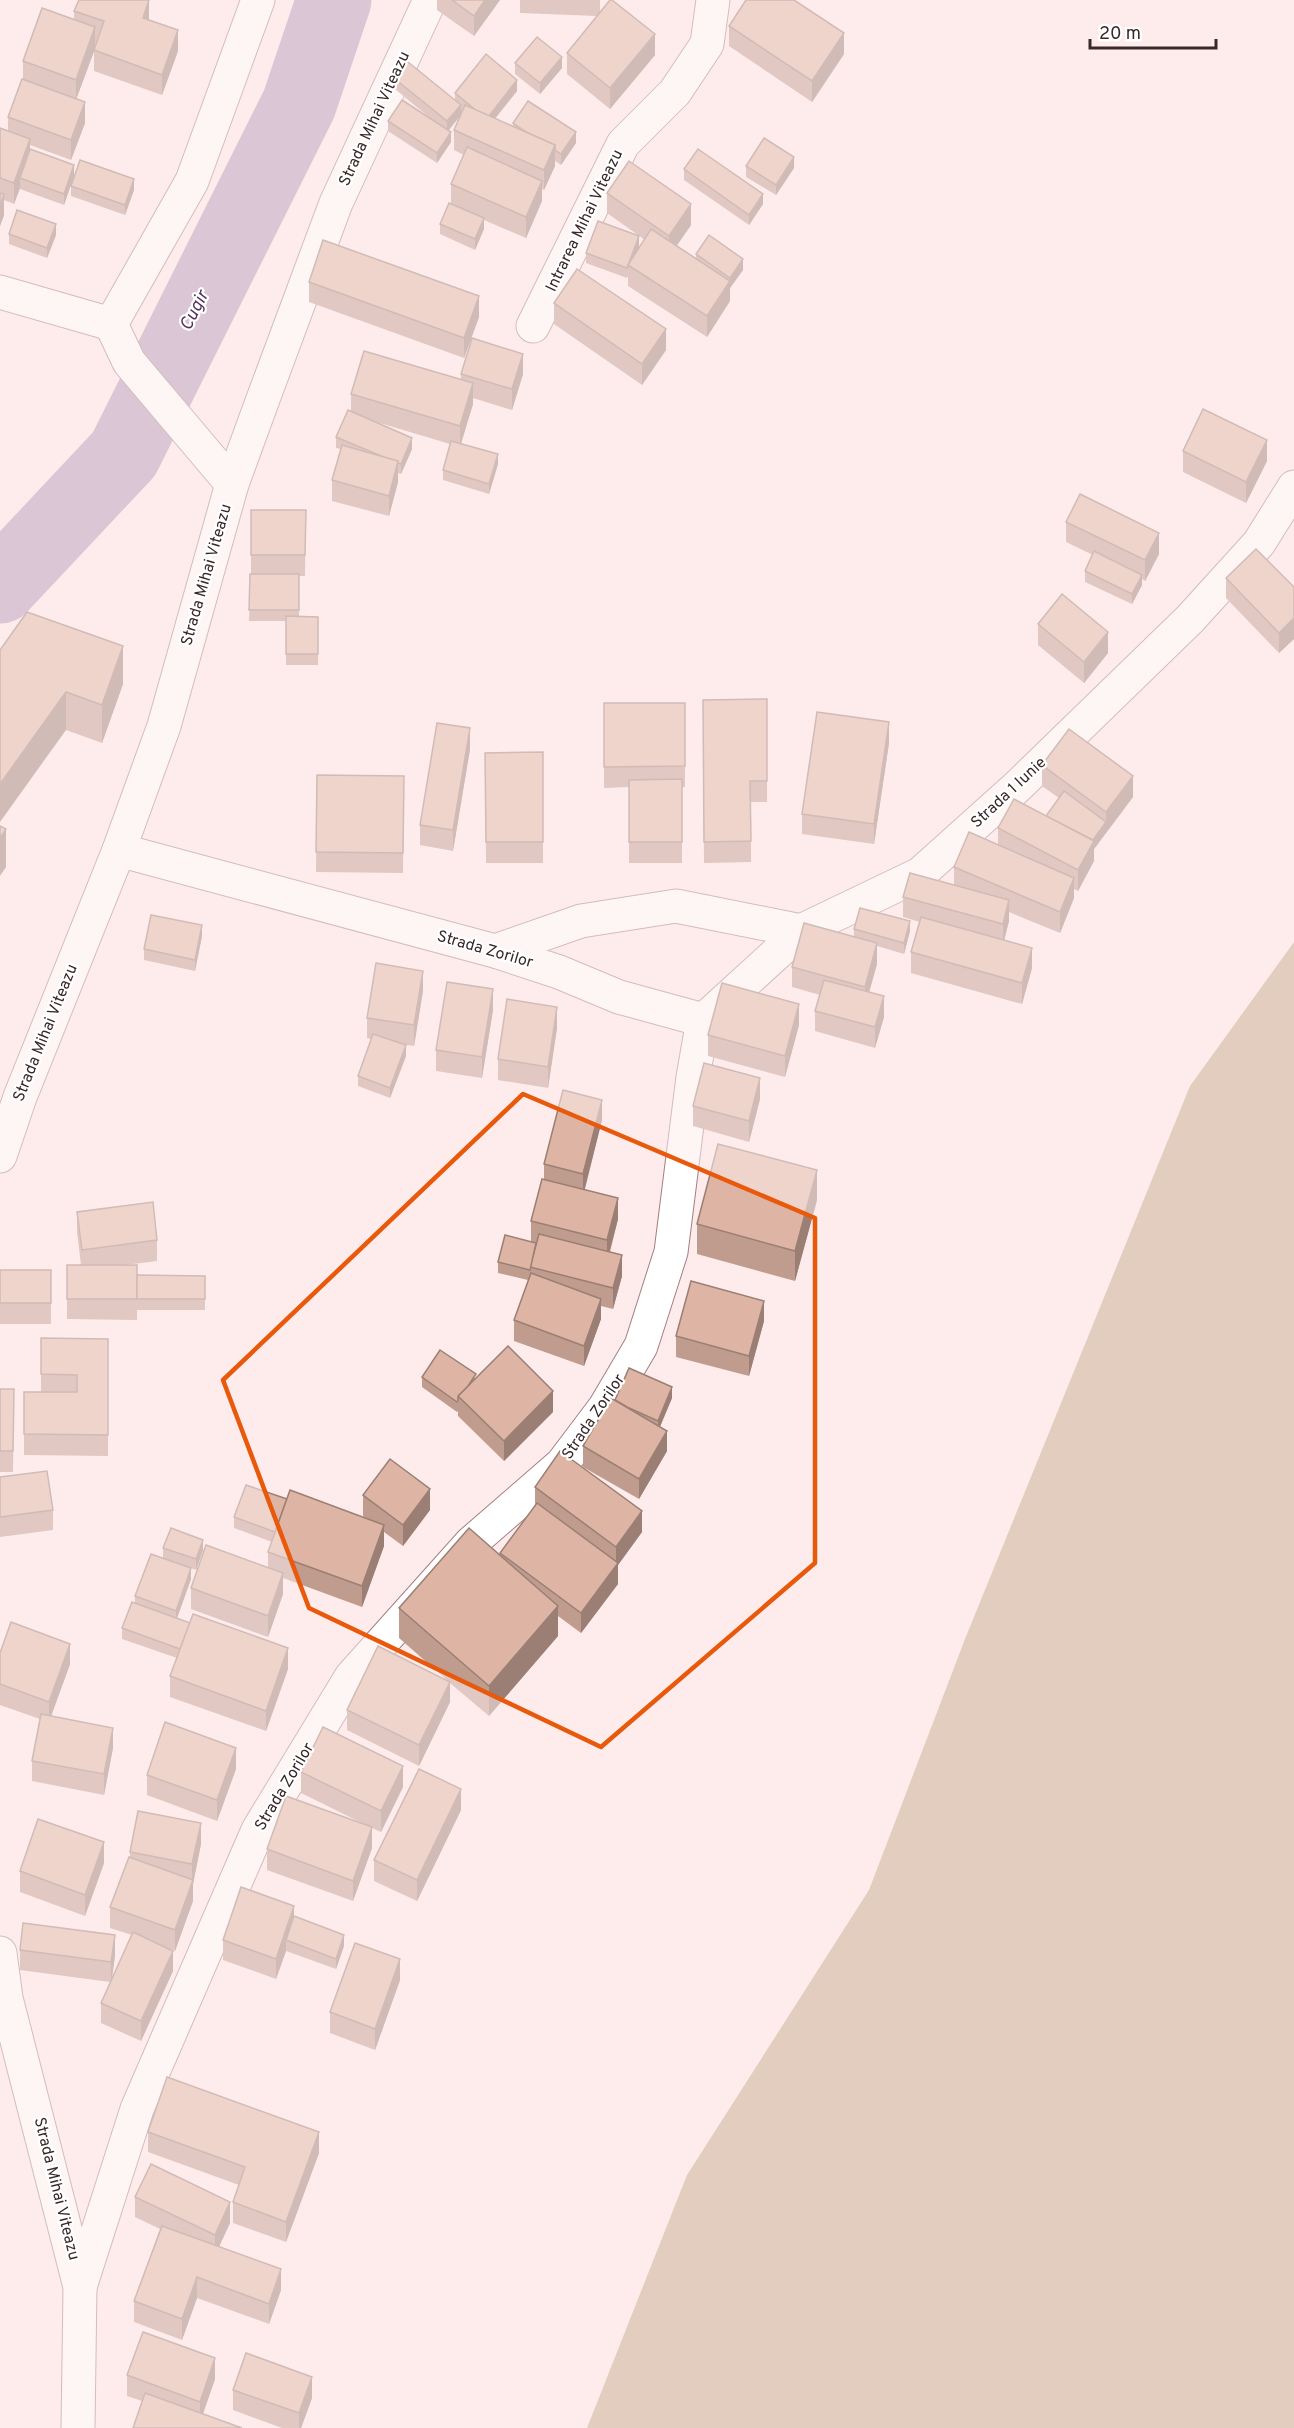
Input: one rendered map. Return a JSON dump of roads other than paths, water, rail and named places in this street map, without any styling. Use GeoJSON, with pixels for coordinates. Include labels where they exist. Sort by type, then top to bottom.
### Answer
{"type":"FeatureCollection","features":[{"type":"Feature","properties":{"kind":"street"},"geometry":{"type":"LineString","coordinates":[[111,324],[192,181],[258,0]]}},
{"type":"Feature","properties":{"kind":"street","name":"Strada Mihai Viteazu"},"geometry":{"type":"LineString","coordinates":[[0,1156],[20,1097],[119,850],[164,726],[232,484],[336,202],[430,0]]}},
{"type":"Feature","properties":{"kind":"street","name":"Intrarea Mihai Viteazu"},"geometry":{"type":"LineString","coordinates":[[533,326],[623,144],[675,92],[706,44],[713,0]]}},
{"type":"Feature","properties":{"kind":"street"},"geometry":{"type":"LineString","coordinates":[[0,292],[111,324],[129,362],[232,484]]}},
{"type":"Feature","properties":{"kind":"street","name":"Strada 1 Iunie"},"geometry":{"type":"LineString","coordinates":[[703,1020],[801,931],[920,874],[1018,786],[1190,619],[1259,543],[1294,487]]}},
{"type":"Feature","properties":{"kind":"street","name":"Strada Zorilor"},"geometry":{"type":"LineString","coordinates":[[80,2287],[137,2109],[258,1830],[351,1677],[471,1543],[562,1464],[605,1407],[641,1346],[671,1252],[693,1077],[703,1020],[619,997],[559,972],[495,951],[119,850]]}},
{"type":"Feature","properties":{"kind":"street"},"geometry":{"type":"LineString","coordinates":[[495,951],[581,921],[676,906],[801,931]]}},
{"type":"Feature","properties":{"kind":"street","name":"Strada Mihai Viteazu"},"geometry":{"type":"LineString","coordinates":[[0,1953],[6,1998],[80,2287],[78,2428]]}},
{"type":"Feature","properties":{"kind":"waterway","name":"Cugir"},"geometry":{"type":"LineString","coordinates":[[0,586],[124,454],[299,104],[334,0]]}}]}
